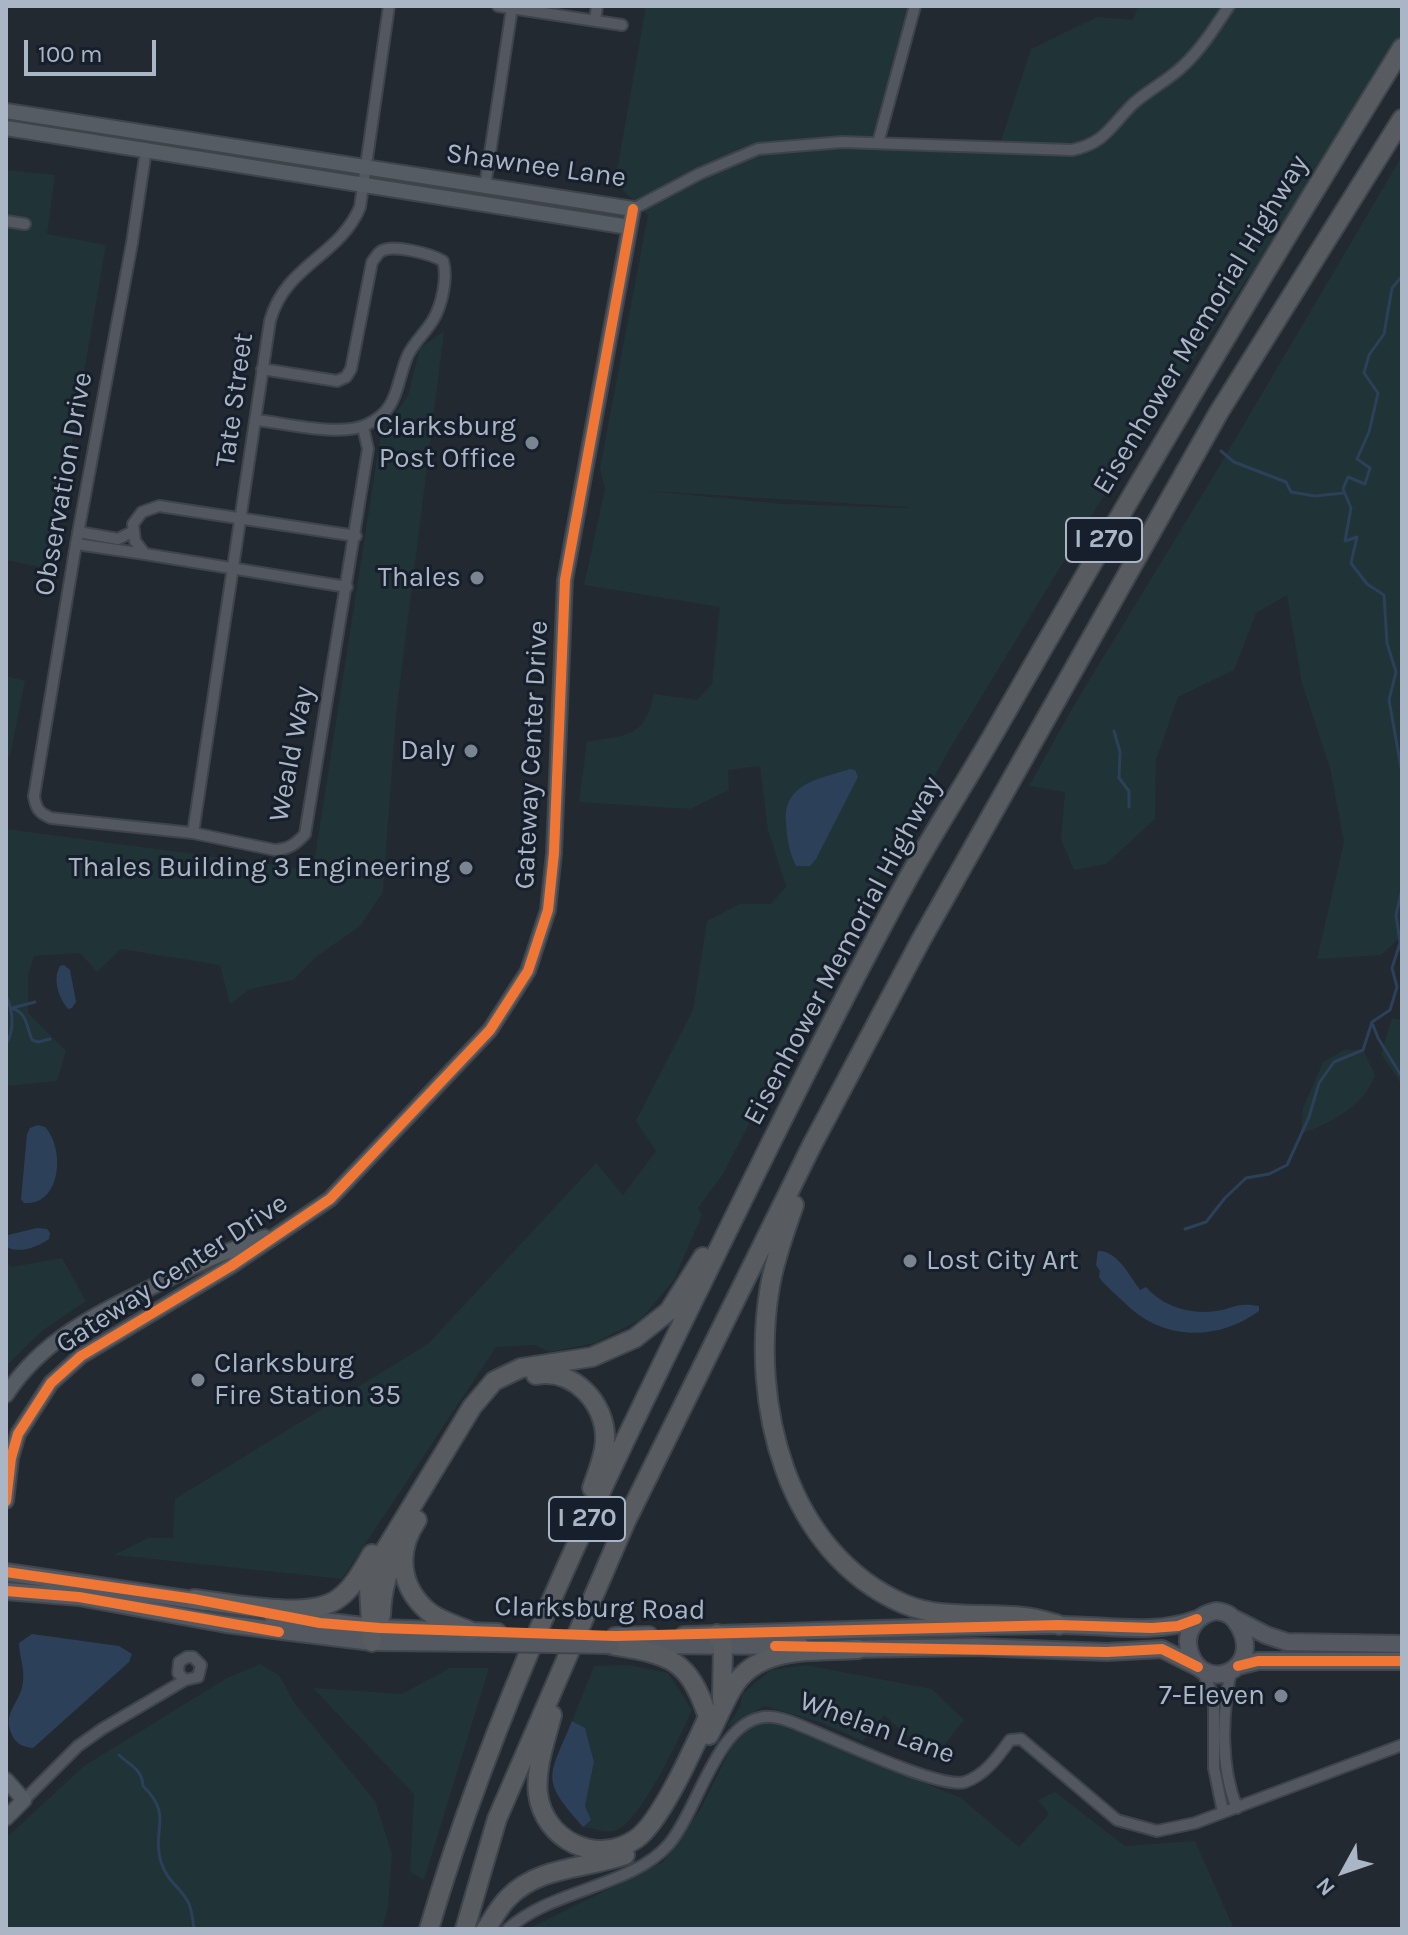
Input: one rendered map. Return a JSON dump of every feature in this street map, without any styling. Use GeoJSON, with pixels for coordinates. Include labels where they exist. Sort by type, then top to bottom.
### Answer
{"type":"FeatureCollection","features":[{"type":"Feature","properties":{"kind":"highway","name":"Eisenhower Memorial Highway"},"geometry":{"type":"LineString","coordinates":[[429,1929],[448,1865],[500,1719],[566,1568],[781,1124],[907,881],[1135,488],[1402,48]]}},
{"type":"Feature","properties":{"kind":"highway","name":"I 270"},"geometry":{"type":"LineString","coordinates":[[465,1929],[497,1819],[627,1519],[812,1145],[921,940],[1219,412],[1402,119]]}},
{"type":"Feature","properties":{"kind":"highway"},"geometry":{"type":"LineString","coordinates":[[376,1635],[369,1587],[376,1565],[472,1407],[494,1381],[507,1373],[613,1350],[635,1338],[669,1311],[781,1124]]}},
{"type":"Feature","properties":{"kind":"highway"},"geometry":{"type":"LineString","coordinates":[[812,1145],[770,1286],[766,1326],[767,1395],[779,1453],[789,1481],[805,1511],[839,1558],[856,1575],[891,1598],[937,1614],[1024,1617],[1059,1625]]}},
{"type":"Feature","properties":{"kind":"highway"},"geometry":{"type":"LineString","coordinates":[[376,1635],[385,1579],[407,1535],[485,1409],[507,1385],[522,1377],[544,1373],[565,1378],[580,1386],[590,1396],[605,1426],[601,1458],[566,1568]]}},
{"type":"Feature","properties":{"kind":"highway"},"geometry":{"type":"LineString","coordinates":[[194,1599],[297,1610],[318,1609],[330,1604],[352,1586],[402,1508],[442,1457]]}},
{"type":"Feature","properties":{"kind":"highway"},"geometry":{"type":"LineString","coordinates":[[407,1535],[402,1562],[411,1591],[426,1610],[470,1631]]}},
{"type":"Feature","properties":{"kind":"highway"},"geometry":{"type":"LineString","coordinates":[[613,1640],[659,1654],[679,1665],[692,1678],[713,1718]]}},
{"type":"Feature","properties":{"kind":"highway"},"geometry":{"type":"LineString","coordinates":[[486,1929],[509,1897],[539,1876],[566,1868],[601,1864],[631,1852],[649,1840],[661,1826],[724,1693],[718,1642]]}},
{"type":"Feature","properties":{"kind":"highway"},"geometry":{"type":"LineString","coordinates":[[564,1668],[540,1766],[538,1791],[546,1818],[558,1833],[576,1846],[601,1851],[620,1847],[637,1838],[662,1806],[713,1718],[741,1677],[764,1659],[778,1654],[858,1649]]}},
{"type":"Feature","properties":{"kind":"main road","name":"Clarksburg Road"},"geometry":{"type":"LineString","coordinates":[[6,1572],[194,1599],[376,1635],[470,1631],[495,1638]]}},
{"type":"Feature","properties":{"kind":"main road","name":"Clarksburg Road"},"geometry":{"type":"LineString","coordinates":[[6,1591],[79,1597],[226,1624],[376,1635],[718,1642],[858,1649],[976,1647],[1107,1652],[1147,1648],[1162,1649],[1200,1668]]}},
{"type":"Feature","properties":{"kind":"main road"},"geometry":{"type":"LineString","coordinates":[[1402,1644],[1287,1642],[1266,1635],[1223,1611],[1205,1613],[1197,1619],[1188,1641],[1189,1650],[1200,1668],[1216,1674],[1258,1661],[1402,1661]]}},
{"type":"Feature","properties":{"kind":"main road","name":"Clarksburg Road"},"geometry":{"type":"LineString","coordinates":[[718,1642],[1059,1625],[1152,1628],[1178,1626],[1197,1619]]}},
{"type":"Feature","properties":{"kind":"main road"},"geometry":{"type":"LineString","coordinates":[[1234,1668],[1244,1655],[1245,1642],[1235,1619]]}},
{"type":"Feature","properties":{"kind":"street","name":"Tate Street"},"geometry":{"type":"LineString","coordinates":[[193,833],[262,369],[275,305],[298,273],[342,238],[353,224],[360,207],[389,6]]}},
{"type":"Feature","properties":{"kind":"street"},"geometry":{"type":"LineString","coordinates":[[498,6],[622,25]]}},
{"type":"Feature","properties":{"kind":"street"},"geometry":{"type":"LineString","coordinates":[[595,21],[597,6]]}},
{"type":"Feature","properties":{"kind":"street"},"geometry":{"type":"LineString","coordinates":[[878,143],[915,6]]}},
{"type":"Feature","properties":{"kind":"street","name":"Shawnee Lane"},"geometry":{"type":"LineString","coordinates":[[6,111],[633,209],[699,174],[758,149],[842,142],[1072,150],[1088,147],[1103,138],[1134,103],[1183,66],[1229,6]]}},
{"type":"Feature","properties":{"kind":"street"},"geometry":{"type":"LineString","coordinates":[[485,186],[512,8]]}},
{"type":"Feature","properties":{"kind":"street","name":"Shawnee Lane"},"geometry":{"type":"LineString","coordinates":[[6,128],[629,227]]}},
{"type":"Feature","properties":{"kind":"street","name":"Observation Drive"},"geometry":{"type":"LineString","coordinates":[[51,818],[36,809],[34,796],[146,150]]}},
{"type":"Feature","properties":{"kind":"street","name":"Gateway Center Drive"},"geometry":{"type":"LineString","coordinates":[[6,1501],[11,1458],[18,1434],[51,1383],[81,1356],[231,1266],[330,1199],[490,1030],[534,958],[548,910],[554,853],[565,580],[633,209]]}},
{"type":"Feature","properties":{"kind":"street"},"geometry":{"type":"LineString","coordinates":[[6,221],[25,224]]}},
{"type":"Feature","properties":{"kind":"street"},"geometry":{"type":"LineString","coordinates":[[256,420],[346,430],[363,427],[380,418],[390,407],[409,353],[440,306],[445,269],[443,261],[433,255],[390,248],[379,252],[372,262],[351,369],[346,377],[337,381],[262,369]]}},
{"type":"Feature","properties":{"kind":"street","name":"Weald Way"},"geometry":{"type":"LineString","coordinates":[[51,818],[193,833],[275,850],[287,849],[305,834],[356,536],[368,449],[363,427]]}},
{"type":"Feature","properties":{"kind":"street"},"geometry":{"type":"LineString","coordinates":[[145,554],[135,541],[133,524],[142,512],[159,506],[356,536]]}},
{"type":"Feature","properties":{"kind":"street"},"geometry":{"type":"LineString","coordinates":[[78,532],[118,539],[132,532]]}},
{"type":"Feature","properties":{"kind":"street"},"geometry":{"type":"LineString","coordinates":[[76,544],[347,587]]}},
{"type":"Feature","properties":{"kind":"street","name":"Gateway Center Drive"},"geometry":{"type":"LineString","coordinates":[[6,1395],[48,1347],[104,1310],[223,1252],[280,1231]]}},
{"type":"Feature","properties":{"kind":"street"},"geometry":{"type":"LineString","coordinates":[[104,1310],[120,1332]]}},
{"type":"Feature","properties":{"kind":"street"},"geometry":{"type":"LineString","coordinates":[[1200,1668],[1214,1697],[1214,1768],[1223,1812],[1402,1745]]}},
{"type":"Feature","properties":{"kind":"street"},"geometry":{"type":"LineString","coordinates":[[1234,1668],[1226,1696],[1226,1767],[1229,1789],[1237,1808]]}},
{"type":"Feature","properties":{"kind":"street"},"geometry":{"type":"LineString","coordinates":[[6,1818],[78,1746],[185,1680]]}},
{"type":"Feature","properties":{"kind":"street","name":"Whelan Lane"},"geometry":{"type":"LineString","coordinates":[[508,1929],[532,1911],[637,1868],[655,1857],[684,1823],[723,1747],[736,1731],[758,1718],[770,1716],[916,1774],[947,1783],[962,1783],[977,1777],[1010,1740],[1016,1738],[1030,1745],[1117,1820],[1157,1831],[1195,1823],[1223,1812]]}},
{"type":"Feature","properties":{"kind":"street"},"geometry":{"type":"LineString","coordinates":[[6,1780],[24,1800]]}},
{"type":"Feature","properties":{"kind":"green space"},"geometry":{"type":"Polygon","coordinates":[[[646,6],[915,6],[878,143],[999,147],[1031,49],[1097,17],[1133,20],[1138,6],[1402,6],[1402,48],[1125,461],[949,750],[856,919],[723,1174],[698,1208],[702,1215],[674,1280],[641,1319],[595,1343],[550,1352],[535,1345],[496,1347],[342,1579],[114,1555],[148,1538],[173,1538],[175,1499],[428,1344],[596,1163],[623,1195],[656,1151],[636,1121],[693,1010],[707,921],[740,904],[771,904],[786,886],[768,830],[760,766],[728,770],[729,790],[690,809],[579,802],[587,742],[624,735],[639,727],[650,709],[654,694],[697,700],[712,684],[720,607],[584,585],[605,489],[600,468],[648,215],[615,182],[646,6]],[[649,491],[783,504],[908,507],[649,491]]]}},
{"type":"Feature","properties":{"kind":"green space"},"geometry":{"type":"Polygon","coordinates":[[[1402,156],[1402,936],[1381,955],[1317,959],[1344,842],[1330,768],[1302,683],[1287,595],[1256,613],[1234,670],[1178,697],[1156,760],[1155,819],[1106,864],[1074,870],[1061,839],[1065,792],[1029,786],[1402,156]]]}},
{"type":"Feature","properties":{"kind":"green space"},"geometry":{"type":"Polygon","coordinates":[[[6,170],[55,175],[47,234],[106,245],[50,569],[6,560],[6,170]]]}},
{"type":"Feature","properties":{"kind":"green space"},"geometry":{"type":"Polygon","coordinates":[[[444,331],[396,714],[383,892],[360,926],[316,957],[293,980],[250,989],[230,1004],[220,965],[121,949],[97,972],[80,953],[34,956],[28,976],[28,1013],[66,1051],[57,1081],[6,1086],[6,829],[313,870],[381,433],[408,396],[420,348],[444,331]]]}},
{"type":"Feature","properties":{"kind":"green space"},"geometry":{"type":"Polygon","coordinates":[[[6,676],[25,681],[10,756],[6,758],[6,676]]]}},
{"type":"Feature","properties":{"kind":"green space"},"geometry":{"type":"Polygon","coordinates":[[[1392,1018],[1402,1020],[1402,1085],[1381,1054],[1392,1018]]]}},
{"type":"Feature","properties":{"kind":"green space"},"geometry":{"type":"Polygon","coordinates":[[[1344,1050],[1363,1050],[1375,1075],[1370,1086],[1345,1112],[1301,1134],[1303,1108],[1323,1062],[1344,1050]]]}},
{"type":"Feature","properties":{"kind":"green space"},"geometry":{"type":"Polygon","coordinates":[[[62,1258],[86,1301],[42,1331],[6,1366],[6,1262],[12,1267],[62,1258]]]}},
{"type":"Feature","properties":{"kind":"green space"},"geometry":{"type":"Polygon","coordinates":[[[260,1664],[279,1675],[295,1704],[375,1801],[392,1854],[388,1908],[382,1929],[6,1929],[6,1838],[84,1766],[227,1678],[260,1664]]]}},
{"type":"Feature","properties":{"kind":"green space"},"geometry":{"type":"Polygon","coordinates":[[[628,1665],[668,1673],[692,1710],[659,1777],[625,1825],[614,1831],[583,1827],[591,1820],[585,1806],[594,1762],[585,1729],[572,1721],[594,1666],[628,1665]]]}},
{"type":"Feature","properties":{"kind":"green space"},"geometry":{"type":"Polygon","coordinates":[[[806,1665],[932,1689],[964,1720],[944,1745],[914,1742],[884,1715],[863,1741],[822,1723],[765,1706],[726,1728],[740,1707],[742,1694],[771,1670],[806,1665]]]}},
{"type":"Feature","properties":{"kind":"green space"},"geometry":{"type":"Polygon","coordinates":[[[450,1668],[489,1668],[424,1880],[410,1872],[414,1794],[313,1688],[402,1694],[450,1668]]]}},
{"type":"Feature","properties":{"kind":"green space"},"geometry":{"type":"Polygon","coordinates":[[[773,1721],[961,1798],[1019,1847],[1049,1814],[1038,1800],[1055,1792],[1125,1846],[1195,1841],[1234,1929],[528,1929],[663,1862],[701,1808],[731,1748],[747,1728],[773,1721]]]}},
{"type":"Feature","properties":{"kind":"water"},"geometry":{"type":"Polygon","coordinates":[[[855,770],[858,777],[816,859],[810,866],[796,866],[786,829],[790,799],[815,780],[855,770]]]}},
{"type":"Feature","properties":{"kind":"water"},"geometry":{"type":"Polygon","coordinates":[[[64,965],[70,970],[76,1002],[68,1009],[59,994],[57,983],[58,971],[64,965]]]}},
{"type":"Feature","properties":{"kind":"water"},"geometry":{"type":"Polygon","coordinates":[[[38,1125],[45,1127],[56,1148],[56,1174],[53,1186],[46,1195],[37,1201],[24,1203],[21,1199],[27,1134],[30,1128],[38,1125]]]}},
{"type":"Feature","properties":{"kind":"water"},"geometry":{"type":"Polygon","coordinates":[[[37,1228],[47,1229],[49,1239],[28,1249],[7,1247],[8,1235],[37,1228]]]}},
{"type":"Feature","properties":{"kind":"water"},"geometry":{"type":"Polygon","coordinates":[[[1098,1251],[1117,1259],[1140,1290],[1146,1287],[1177,1308],[1206,1312],[1245,1305],[1259,1306],[1259,1311],[1226,1328],[1208,1332],[1190,1333],[1156,1325],[1140,1316],[1102,1281],[1096,1265],[1098,1251]]]}},
{"type":"Feature","properties":{"kind":"water"},"geometry":{"type":"Polygon","coordinates":[[[32,1634],[119,1646],[132,1654],[129,1662],[33,1748],[16,1741],[9,1727],[10,1713],[23,1681],[19,1643],[32,1634]]]}},
{"type":"Feature","properties":{"kind":"water"},"geometry":{"type":"Polygon","coordinates":[[[572,1721],[585,1728],[594,1762],[585,1806],[591,1820],[583,1827],[560,1798],[552,1777],[572,1721]]]}},
{"type":"Feature","properties":{"kind":"waterway"},"geometry":{"type":"LineString","coordinates":[[1402,276],[1392,288],[1384,334],[1369,355],[1364,373],[1378,393],[1369,432],[1357,459],[1370,468],[1365,484],[1348,477],[1343,489],[1351,508],[1345,541],[1357,537],[1351,563],[1367,584],[1384,595],[1387,643],[1396,672],[1389,700],[1402,773]]}},
{"type":"Feature","properties":{"kind":"waterway"},"geometry":{"type":"LineString","coordinates":[[1221,451],[1234,462],[1286,482],[1291,492],[1315,496],[1344,493]]}},
{"type":"Feature","properties":{"kind":"waterway"},"geometry":{"type":"LineString","coordinates":[[1114,731],[1120,752],[1119,778],[1129,791],[1129,807]]}},
{"type":"Feature","properties":{"kind":"waterway"},"geometry":{"type":"LineString","coordinates":[[1402,889],[1396,915],[1402,956]]}},
{"type":"Feature","properties":{"kind":"waterway"},"geometry":{"type":"LineString","coordinates":[[1185,1229],[1206,1222],[1246,1178],[1269,1174],[1287,1165],[1309,1117],[1319,1083],[1334,1062],[1363,1050],[1372,1022],[1390,1010],[1397,987],[1392,968],[1400,943]]}},
{"type":"Feature","properties":{"kind":"waterway"},"geometry":{"type":"LineString","coordinates":[[6,996],[12,1020],[6,1044]]}},
{"type":"Feature","properties":{"kind":"waterway"},"geometry":{"type":"LineString","coordinates":[[12,1008],[35,1002]]}},
{"type":"Feature","properties":{"kind":"waterway"},"geometry":{"type":"LineString","coordinates":[[12,1008],[24,1017],[32,1040],[50,1039]]}},
{"type":"Feature","properties":{"kind":"waterway"},"geometry":{"type":"LineString","coordinates":[[1373,1025],[1402,1077]]}},
{"type":"Feature","properties":{"kind":"waterway"},"geometry":{"type":"LineString","coordinates":[[119,1755],[138,1772],[143,1786],[157,1806],[161,1862],[189,1904],[194,1929]]}},
{"type":"Feature","properties":{"kind":"cycle path"},"geometry":{"type":"LineString","coordinates":[[6,1501],[11,1458],[18,1434],[51,1383],[81,1356],[231,1266],[330,1199],[490,1030],[528,971],[548,910],[554,853],[565,580],[633,209]]}},
{"type":"Feature","properties":{"kind":"cycle path"},"geometry":{"type":"LineString","coordinates":[[6,1572],[194,1599],[320,1623],[380,1628],[615,1636],[1059,1625],[1152,1628],[1178,1626],[1197,1619]]}},
{"type":"Feature","properties":{"kind":"cycle path"},"geometry":{"type":"LineString","coordinates":[[6,1591],[79,1597],[279,1632]]}},
{"type":"Feature","properties":{"kind":"cycle path"},"geometry":{"type":"LineString","coordinates":[[775,1646],[1107,1652],[1162,1649],[1198,1667]]}},
{"type":"Feature","properties":{"kind":"cycle path"},"geometry":{"type":"LineString","coordinates":[[1238,1666],[1258,1661],[1402,1661]]}},
{"type":"Feature","properties":{"kind":"place","name":"Clarksburg Post Office"},"geometry":{"type":"Point","coordinates":[532,443]}},
{"type":"Feature","properties":{"kind":"place","name":"Thales"},"geometry":{"type":"Point","coordinates":[477,578]}},
{"type":"Feature","properties":{"kind":"place","name":"Daly"},"geometry":{"type":"Point","coordinates":[471,751]}},
{"type":"Feature","properties":{"kind":"place","name":"Thales Building 3 Engineering"},"geometry":{"type":"Point","coordinates":[466,868]}},
{"type":"Feature","properties":{"kind":"place","name":"Lost City Art"},"geometry":{"type":"Point","coordinates":[910,1261]}},
{"type":"Feature","properties":{"kind":"place","name":"Clarksburg Fire Station 35"},"geometry":{"type":"Point","coordinates":[198,1380]}},
{"type":"Feature","properties":{"kind":"place","name":"7-Eleven"},"geometry":{"type":"Point","coordinates":[1281,1696]}}]}
